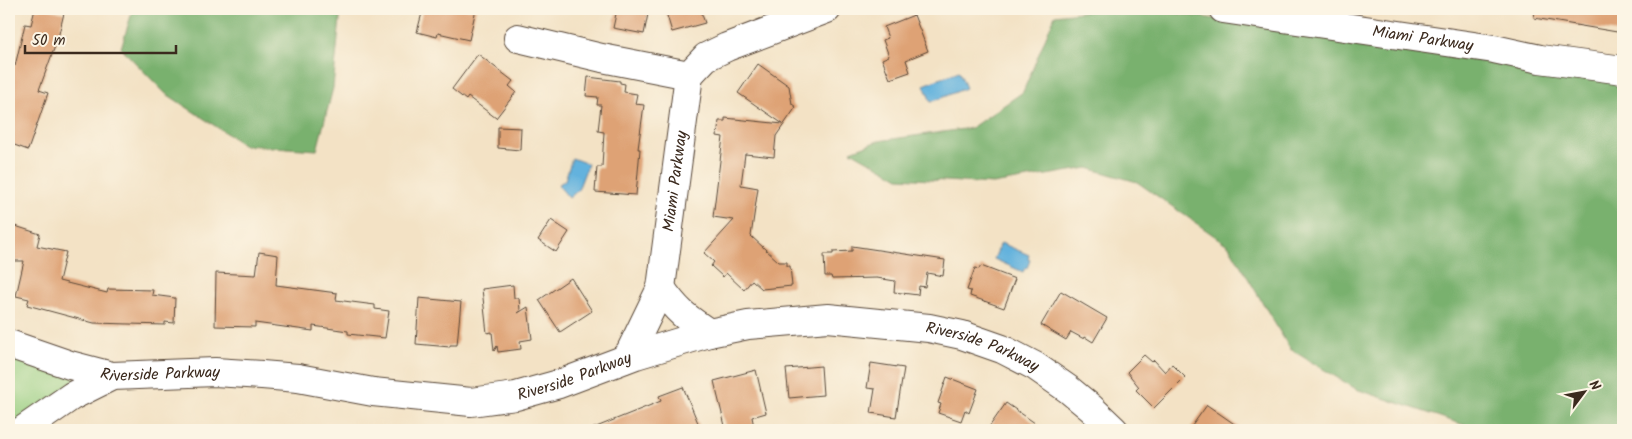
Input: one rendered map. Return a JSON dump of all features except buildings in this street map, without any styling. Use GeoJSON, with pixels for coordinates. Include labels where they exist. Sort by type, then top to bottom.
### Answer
{"type":"FeatureCollection","features":[{"type":"Feature","properties":{"kind":"street"},"geometry":{"type":"LineString","coordinates":[[518,38],[602,58],[690,75],[706,57],[726,47],[827,9]]}},
{"type":"Feature","properties":{"kind":"street","name":"Miami Parkway"},"geometry":{"type":"LineString","coordinates":[[1223,9],[1486,48],[1540,59],[1623,70]]}},
{"type":"Feature","properties":{"kind":"street","name":"Miami Parkway"},"geometry":{"type":"LineString","coordinates":[[624,359],[630,352],[661,288],[690,75]]}},
{"type":"Feature","properties":{"kind":"street"},"geometry":{"type":"LineString","coordinates":[[661,288],[674,307],[691,322],[709,333]]}},
{"type":"Feature","properties":{"kind":"street","name":"Riverside Parkway"},"geometry":{"type":"LineString","coordinates":[[9,344],[70,365],[112,376],[215,372],[262,375],[298,378],[373,392],[471,402],[516,396],[559,384],[624,359],[709,333],[748,325],[828,318],[929,328],[962,335],[1002,349],[1035,366],[1068,389],[1114,430]]}},
{"type":"Feature","properties":{"kind":"street"},"geometry":{"type":"LineString","coordinates":[[23,430],[72,396],[112,376]]}},
{"type":"Feature","properties":{"kind":"path"},"geometry":{"type":"LineString","coordinates":[[9,371],[12,379],[10,384]]}},
{"type":"Feature","properties":{"kind":"green space"},"geometry":{"type":"Polygon","coordinates":[[[133,9],[341,9],[333,88],[317,150],[244,145],[165,93],[121,48],[133,9]]]}},
{"type":"Feature","properties":{"kind":"green space"},"geometry":{"type":"Polygon","coordinates":[[[1145,9],[1403,45],[1623,80],[1623,425],[1612,430],[1479,430],[1356,389],[1290,349],[1229,246],[1137,182],[1088,168],[993,184],[899,178],[851,151],[878,141],[971,128],[1023,92],[1055,15],[1145,9]]]}},
{"type":"Feature","properties":{"kind":"green space"},"geometry":{"type":"Polygon","coordinates":[[[9,352],[78,379],[9,429],[9,352]]]}},
{"type":"Feature","properties":{"kind":"water"},"geometry":{"type":"Polygon","coordinates":[[[959,71],[966,88],[931,102],[924,85],[959,71]]]}},
{"type":"Feature","properties":{"kind":"water"},"geometry":{"type":"Polygon","coordinates":[[[572,158],[588,164],[578,190],[569,198],[558,185],[565,180],[572,158]]]}},
{"type":"Feature","properties":{"kind":"water"},"geometry":{"type":"Polygon","coordinates":[[[1001,243],[1029,255],[1028,259],[1030,260],[1023,272],[994,259],[1001,243]]]}}]}
